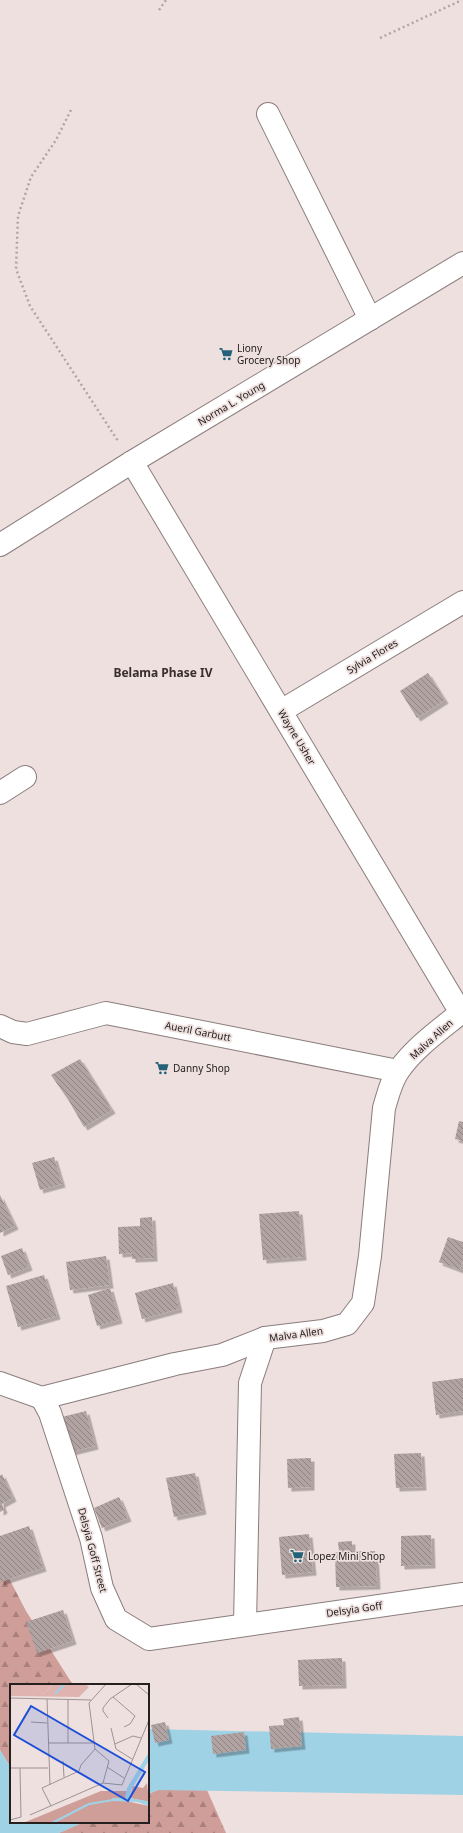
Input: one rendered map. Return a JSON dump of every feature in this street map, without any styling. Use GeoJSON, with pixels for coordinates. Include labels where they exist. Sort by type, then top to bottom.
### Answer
{"type":"FeatureCollection","features":[{"type":"Feature","properties":{"kind":"street"},"geometry":{"type":"LineString","coordinates":[[268,114],[370,319]]}},
{"type":"Feature","properties":{"kind":"street","name":"Norma L. Young"},"geometry":{"type":"LineString","coordinates":[[0,545],[132,462],[463,263]]}},
{"type":"Feature","properties":{"kind":"street","name":"Wayne Usher"},"geometry":{"type":"LineString","coordinates":[[132,462],[462,1012]]}},
{"type":"Feature","properties":{"kind":"street","name":"Sylvia Flores"},"geometry":{"type":"LineString","coordinates":[[281,711],[463,602]]}},
{"type":"Feature","properties":{"kind":"street"},"geometry":{"type":"LineString","coordinates":[[0,793],[25,777]]}},
{"type":"Feature","properties":{"kind":"street","name":"Malva Allen"},"geometry":{"type":"LineString","coordinates":[[42,1398],[175,1364],[222,1355],[265,1338],[323,1331],[347,1324],[363,1303],[370,1256],[384,1108],[389,1089],[398,1071],[417,1049],[462,1012]]}},
{"type":"Feature","properties":{"kind":"street","name":"Aueril Garbutt"},"geometry":{"type":"LineString","coordinates":[[0,1026],[13,1032],[27,1034],[106,1013],[398,1071]]}},
{"type":"Feature","properties":{"kind":"street"},"geometry":{"type":"LineString","coordinates":[[245,1624],[250,1383],[265,1338]]}},
{"type":"Feature","properties":{"kind":"street"},"geometry":{"type":"LineString","coordinates":[[0,1383],[42,1398]]}},
{"type":"Feature","properties":{"kind":"street","name":"Delsyia Goff Street"},"geometry":{"type":"LineString","coordinates":[[42,1398],[50,1413],[92,1538],[102,1588],[116,1619],[150,1639],[245,1624]]}},
{"type":"Feature","properties":{"kind":"street","name":"Delsyia Goff"},"geometry":{"type":"LineString","coordinates":[[245,1624],[463,1594]]}},
{"type":"Feature","properties":{"kind":"path"},"geometry":{"type":"LineString","coordinates":[[159,10],[166,0]]}},
{"type":"Feature","properties":{"kind":"path"},"geometry":{"type":"LineString","coordinates":[[380,38],[462,0]]}},
{"type":"Feature","properties":{"kind":"path"},"geometry":{"type":"LineString","coordinates":[[71,110],[56,140],[31,178],[18,216],[16,269],[30,306],[132,462]]}},
{"type":"Feature","properties":{"kind":"green space"},"geometry":{"type":"Polygon","coordinates":[[[0,1561],[26,1611],[72,1684],[10,1684],[10,1766],[0,1750],[0,1561]]]}},
{"type":"Feature","properties":{"kind":"green space"},"geometry":{"type":"Polygon","coordinates":[[[158,1790],[207,1790],[226,1833],[59,1833],[82,1823],[149,1823],[149,1794],[158,1790]]]}},
{"type":"Feature","properties":{"kind":"water"},"geometry":{"type":"Polygon","coordinates":[[[149,1729],[463,1736],[463,1795],[158,1790],[149,1794],[149,1729]]]}},
{"type":"Feature","properties":{"kind":"water"},"geometry":{"type":"Polygon","coordinates":[[[0,1750],[10,1766],[10,1823],[82,1823],[59,1833],[0,1833],[0,1750]]]}},
{"type":"Feature","properties":{"kind":"building"},"geometry":{"type":"Polygon","coordinates":[[[428,673],[445,700],[417,718],[400,691],[428,673]]]}},
{"type":"Feature","properties":{"kind":"building"},"geometry":{"type":"Polygon","coordinates":[[[80,1059],[112,1110],[84,1127],[69,1101],[51,1075],[80,1059]]]}},
{"type":"Feature","properties":{"kind":"building"},"geometry":{"type":"Polygon","coordinates":[[[459,1121],[463,1122],[463,1141],[455,1139],[459,1121]]]}},
{"type":"Feature","properties":{"kind":"building"},"geometry":{"type":"Polygon","coordinates":[[[54,1157],[62,1184],[40,1190],[32,1163],[54,1157]]]}},
{"type":"Feature","properties":{"kind":"building"},"geometry":{"type":"Polygon","coordinates":[[[0,1195],[15,1226],[0,1233],[0,1195]]]}},
{"type":"Feature","properties":{"kind":"building"},"geometry":{"type":"Polygon","coordinates":[[[299,1211],[303,1257],[263,1260],[259,1214],[299,1211]]]}},
{"type":"Feature","properties":{"kind":"building"},"geometry":{"type":"Polygon","coordinates":[[[152,1217],[154,1258],[132,1259],[132,1253],[119,1254],[118,1227],[140,1226],[140,1218],[152,1217]]]}},
{"type":"Feature","properties":{"kind":"building"},"geometry":{"type":"Polygon","coordinates":[[[448,1237],[463,1242],[463,1260],[460,1270],[439,1262],[448,1237]]]}},
{"type":"Feature","properties":{"kind":"building"},"geometry":{"type":"Polygon","coordinates":[[[22,1248],[29,1267],[8,1275],[1,1256],[22,1248]]]}},
{"type":"Feature","properties":{"kind":"building"},"geometry":{"type":"Polygon","coordinates":[[[106,1256],[110,1285],[70,1290],[66,1262],[106,1256]]]}},
{"type":"Feature","properties":{"kind":"building"},"geometry":{"type":"Polygon","coordinates":[[[44,1275],[57,1316],[18,1327],[6,1286],[44,1275]]]}},
{"type":"Feature","properties":{"kind":"building"},"geometry":{"type":"Polygon","coordinates":[[[173,1283],[179,1309],[142,1319],[135,1293],[173,1283]]]}},
{"type":"Feature","properties":{"kind":"building"},"geometry":{"type":"Polygon","coordinates":[[[110,1288],[119,1320],[97,1326],[88,1295],[110,1288]]]}},
{"type":"Feature","properties":{"kind":"building"},"geometry":{"type":"Polygon","coordinates":[[[463,1378],[463,1411],[436,1415],[432,1382],[463,1378]]]}},
{"type":"Feature","properties":{"kind":"building"},"geometry":{"type":"Polygon","coordinates":[[[86,1411],[95,1446],[67,1453],[58,1418],[86,1411]]]}},
{"type":"Feature","properties":{"kind":"building"},"geometry":{"type":"Polygon","coordinates":[[[421,1453],[423,1487],[396,1488],[394,1454],[421,1453]]]}},
{"type":"Feature","properties":{"kind":"building"},"geometry":{"type":"Polygon","coordinates":[[[311,1458],[311,1487],[288,1488],[287,1459],[311,1458]]]}},
{"type":"Feature","properties":{"kind":"building"},"geometry":{"type":"Polygon","coordinates":[[[195,1473],[203,1511],[174,1517],[166,1478],[195,1473]]]}},
{"type":"Feature","properties":{"kind":"building"},"geometry":{"type":"Polygon","coordinates":[[[2,1474],[13,1498],[2,1504],[4,1510],[0,1512],[0,1476],[2,1474]]]}},
{"type":"Feature","properties":{"kind":"building"},"geometry":{"type":"Polygon","coordinates":[[[119,1497],[128,1518],[102,1528],[94,1508],[119,1497]]]}},
{"type":"Feature","properties":{"kind":"building"},"geometry":{"type":"Polygon","coordinates":[[[29,1526],[43,1568],[0,1582],[0,1536],[29,1526]]]}},
{"type":"Feature","properties":{"kind":"building"},"geometry":{"type":"Polygon","coordinates":[[[309,1534],[313,1572],[282,1575],[279,1537],[309,1534]]]}},
{"type":"Feature","properties":{"kind":"building"},"geometry":{"type":"Polygon","coordinates":[[[431,1535],[432,1565],[401,1566],[401,1536],[431,1535]]]}},
{"type":"Feature","properties":{"kind":"building"},"geometry":{"type":"Polygon","coordinates":[[[352,1541],[352,1551],[375,1551],[377,1586],[336,1587],[335,1552],[339,1552],[338,1542],[352,1541]]]}},
{"type":"Feature","properties":{"kind":"building"},"geometry":{"type":"Polygon","coordinates":[[[63,1610],[73,1641],[37,1653],[26,1622],[63,1610]]]}},
{"type":"Feature","properties":{"kind":"building"},"geometry":{"type":"Polygon","coordinates":[[[342,1658],[343,1685],[299,1686],[298,1660],[342,1658]]]}},
{"type":"Feature","properties":{"kind":"building"},"geometry":{"type":"Polygon","coordinates":[[[299,1717],[302,1746],[271,1749],[269,1726],[284,1725],[283,1719],[299,1717]]]}},
{"type":"Feature","properties":{"kind":"building"},"geometry":{"type":"Polygon","coordinates":[[[165,1722],[169,1740],[155,1743],[151,1725],[165,1722]]]}},
{"type":"Feature","properties":{"kind":"building"},"geometry":{"type":"Polygon","coordinates":[[[244,1732],[246,1750],[213,1754],[211,1736],[244,1732]]]}},
{"type":"Feature","properties":{"kind":"place","name":"Liony Grocery Shop"},"geometry":{"type":"Point","coordinates":[226,354]}},
{"type":"Feature","properties":{"kind":"place","name":"Danny Shop"},"geometry":{"type":"Point","coordinates":[162,1068]}},
{"type":"Feature","properties":{"kind":"place","name":"Lopez Mini Shop"},"geometry":{"type":"Point","coordinates":[297,1556]}},
{"type":"Feature","properties":{"kind":"district","name":"Belama Phase IV"},"geometry":{"type":"Point","coordinates":[163,672]}}]}
